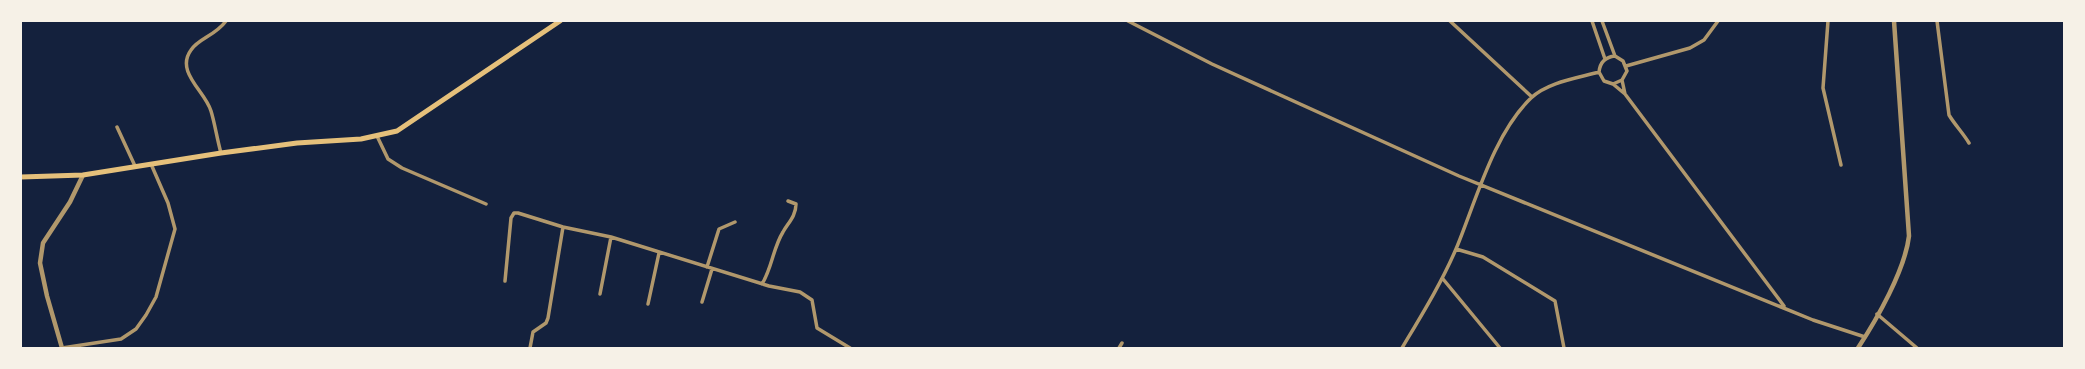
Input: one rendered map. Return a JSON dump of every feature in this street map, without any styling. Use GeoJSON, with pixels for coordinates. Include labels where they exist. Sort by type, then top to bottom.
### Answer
{"type":"FeatureCollection","features":[{"type":"Feature","properties":{"kind":"main road"},"geometry":{"type":"LineString","coordinates":[[21,177],[83,175],[221,153],[297,143],[361,140],[397,131],[560,21]]}},
{"type":"Feature","properties":{"kind":"street"},"geometry":{"type":"LineString","coordinates":[[221,153],[210,110],[205,98],[189,76],[187,66],[189,52],[196,44],[219,30],[226,21]]}},
{"type":"Feature","properties":{"kind":"street"},"geometry":{"type":"LineString","coordinates":[[1128,21],[1212,64],[1480,184],[1785,307],[1813,320],[1865,337]]}},
{"type":"Feature","properties":{"kind":"street"},"geometry":{"type":"LineString","coordinates":[[1450,21],[1532,97]]}},
{"type":"Feature","properties":{"kind":"street"},"geometry":{"type":"LineString","coordinates":[[1592,21],[1605,59]]}},
{"type":"Feature","properties":{"kind":"street"},"geometry":{"type":"LineString","coordinates":[[1602,21],[1615,56],[1624,61],[1627,71],[1622,80],[1613,84]]}},
{"type":"Feature","properties":{"kind":"street"},"geometry":{"type":"LineString","coordinates":[[1626,66],[1690,48],[1704,40],[1718,21]]}},
{"type":"Feature","properties":{"kind":"street"},"geometry":{"type":"LineString","coordinates":[[1828,21],[1823,88],[1841,165]]}},
{"type":"Feature","properties":{"kind":"street"},"geometry":{"type":"LineString","coordinates":[[1858,348],[1877,314],[1902,263],[1910,236],[1894,21]]}},
{"type":"Feature","properties":{"kind":"street"},"geometry":{"type":"LineString","coordinates":[[1937,21],[1949,115],[1962,131],[1969,144]]}},
{"type":"Feature","properties":{"kind":"street"},"geometry":{"type":"LineString","coordinates":[[1615,56],[1601,62],[1599,72],[1604,81],[1613,84],[1625,94],[1785,307]]}},
{"type":"Feature","properties":{"kind":"street"},"geometry":{"type":"LineString","coordinates":[[1402,348],[1443,279],[1480,184],[1508,128],[1532,97],[1554,85],[1599,72]]}},
{"type":"Feature","properties":{"kind":"street"},"geometry":{"type":"LineString","coordinates":[[1622,80],[1625,94]]}},
{"type":"Feature","properties":{"kind":"street"},"geometry":{"type":"LineString","coordinates":[[117,127],[135,166]]}},
{"type":"Feature","properties":{"kind":"street"},"geometry":{"type":"LineString","coordinates":[[377,136],[388,159],[402,168],[486,204]]}},
{"type":"Feature","properties":{"kind":"street"},"geometry":{"type":"LineString","coordinates":[[83,175],[70,202],[43,243],[40,263],[47,296],[62,348],[121,339],[136,328],[146,315],[156,297],[175,229],[168,202],[152,164]]}},
{"type":"Feature","properties":{"kind":"street"},"geometry":{"type":"LineString","coordinates":[[762,284],[768,274],[782,232],[793,218],[796,204],[788,201]]}},
{"type":"Feature","properties":{"kind":"street"},"geometry":{"type":"LineString","coordinates":[[505,281],[511,218],[514,213],[518,213],[563,227],[611,237],[762,284],[807,295],[812,300],[817,328],[850,348]]}},
{"type":"Feature","properties":{"kind":"street"},"geometry":{"type":"LineString","coordinates":[[707,267],[719,229],[735,222]]}},
{"type":"Feature","properties":{"kind":"street"},"geometry":{"type":"LineString","coordinates":[[530,348],[533,332],[546,323],[548,318],[563,227]]}},
{"type":"Feature","properties":{"kind":"street"},"geometry":{"type":"LineString","coordinates":[[600,294],[611,237]]}},
{"type":"Feature","properties":{"kind":"street"},"geometry":{"type":"LineString","coordinates":[[1456,248],[1483,257],[1554,301],[1564,348]]}},
{"type":"Feature","properties":{"kind":"street"},"geometry":{"type":"LineString","coordinates":[[648,304],[659,253]]}},
{"type":"Feature","properties":{"kind":"street"},"geometry":{"type":"LineString","coordinates":[[702,302],[712,269]]}},
{"type":"Feature","properties":{"kind":"street"},"geometry":{"type":"LineString","coordinates":[[1443,279],[1500,348]]}},
{"type":"Feature","properties":{"kind":"street"},"geometry":{"type":"LineString","coordinates":[[1877,314],[1917,348]]}},
{"type":"Feature","properties":{"kind":"street"},"geometry":{"type":"LineString","coordinates":[[1119,348],[1122,343]]}}]}
